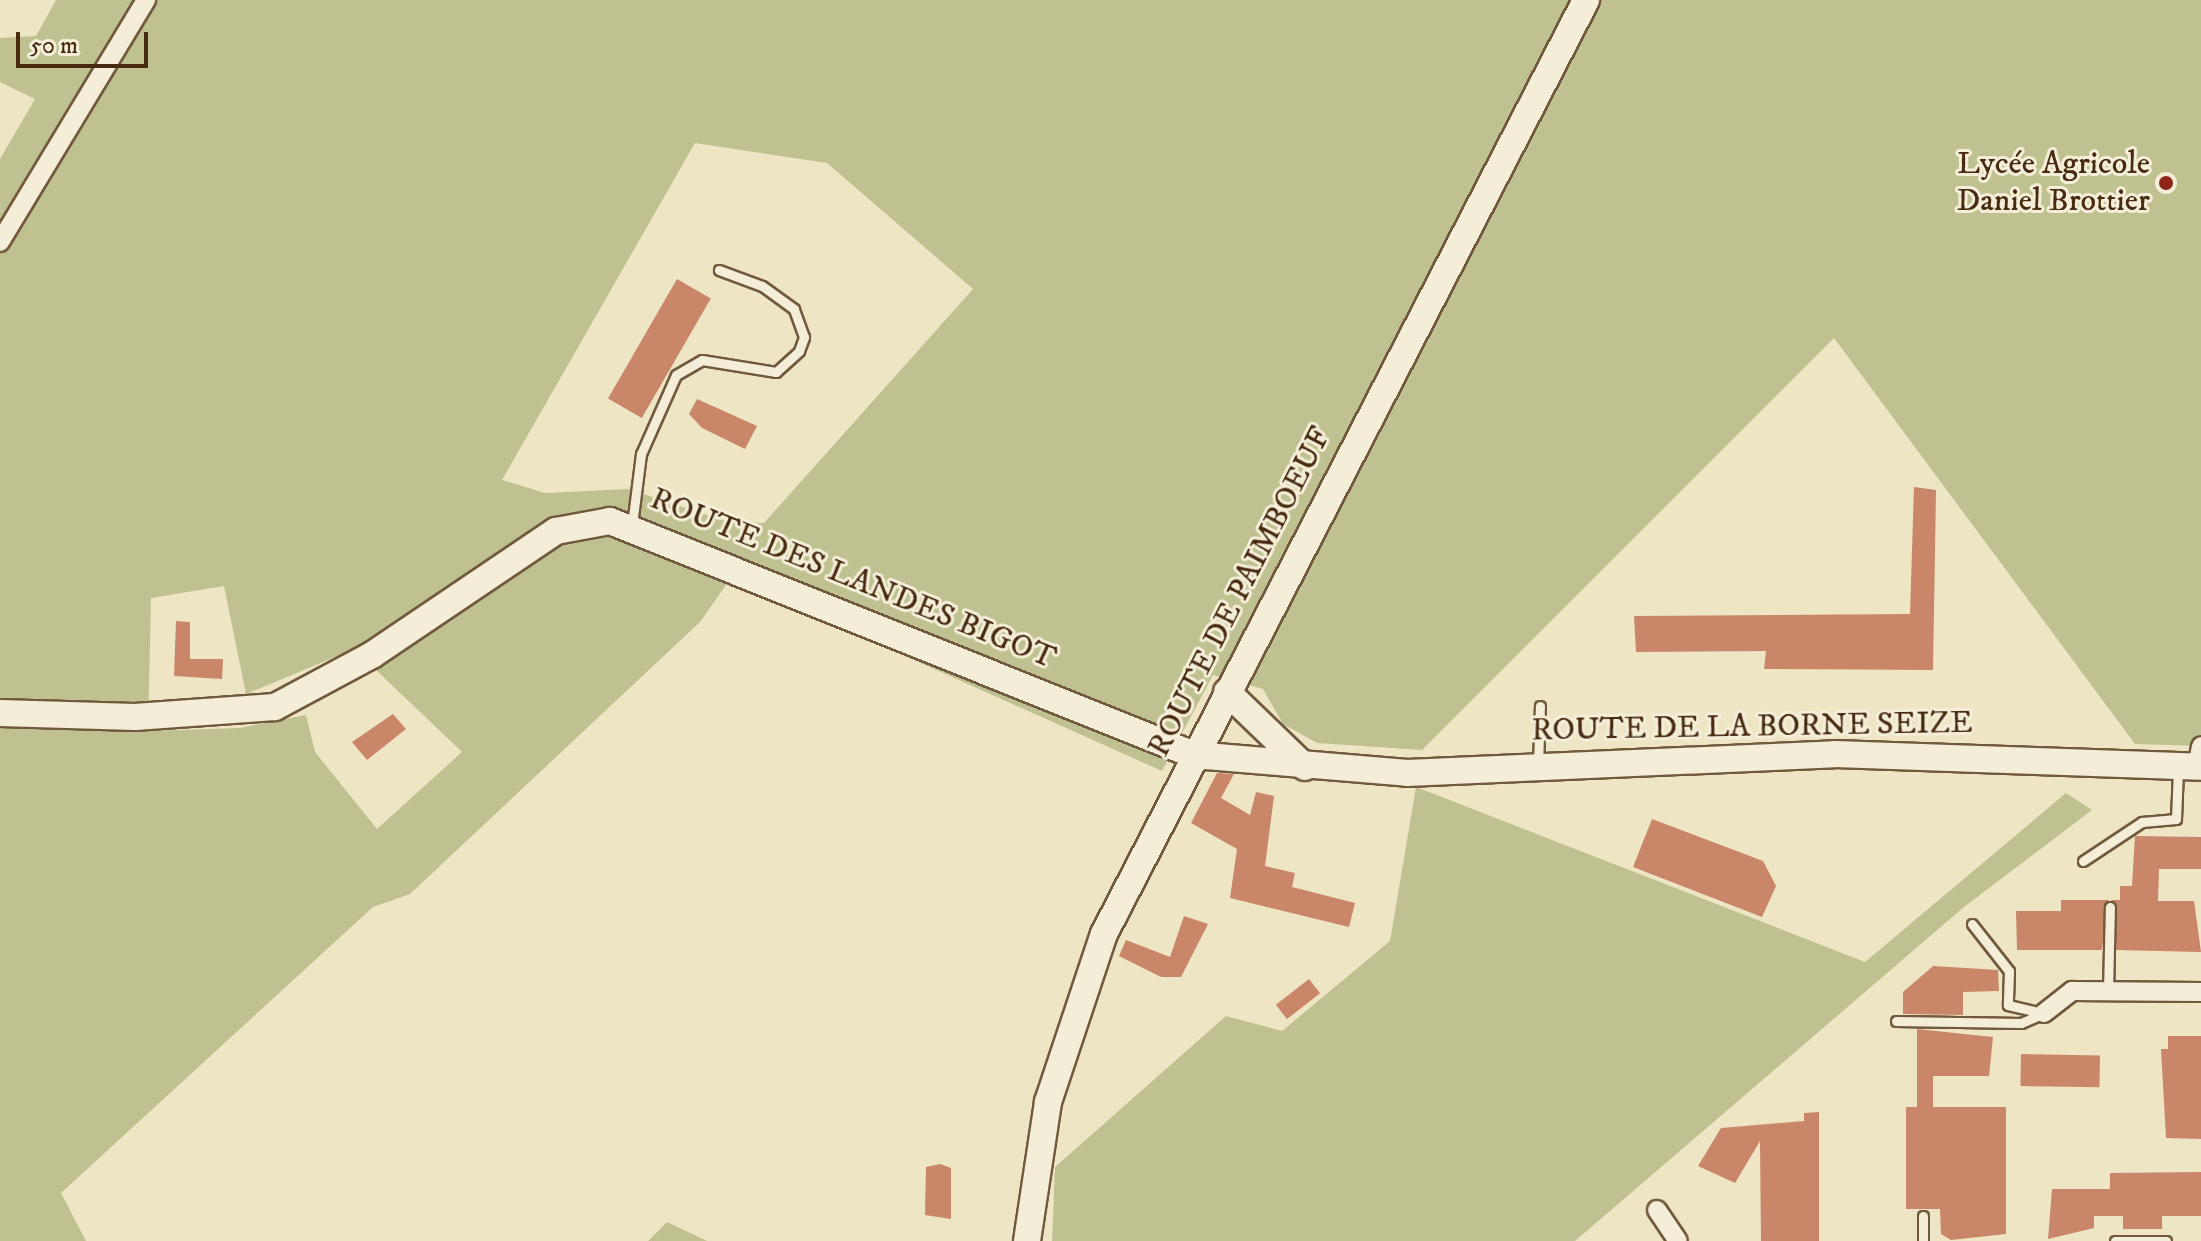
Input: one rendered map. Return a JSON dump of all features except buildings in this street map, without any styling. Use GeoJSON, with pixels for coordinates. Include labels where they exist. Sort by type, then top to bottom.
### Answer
{"type":"FeatureCollection","features":[{"type":"Feature","properties":{"kind":"street"},"geometry":{"type":"LineString","coordinates":[[0,242],[146,0]]}},
{"type":"Feature","properties":{"kind":"street","name":"ROUTE DE PAIMBOEUF"},"geometry":{"type":"LineString","coordinates":[[1027,1241],[1034,1173],[1063,1040],[1104,934],[1586,0]]}},
{"type":"Feature","properties":{"kind":"street","name":"ROUTE DES LANDES BIGOT"},"geometry":{"type":"LineString","coordinates":[[0,713],[135,717],[275,707],[372,655],[556,531],[582,522],[632,525],[1194,755],[1305,767]]}},
{"type":"Feature","properties":{"kind":"street"},"geometry":{"type":"LineString","coordinates":[[1227,692],[1305,767]]}},
{"type":"Feature","properties":{"kind":"street","name":"ROUTE DE LA BORNE SEIZE"},"geometry":{"type":"LineString","coordinates":[[1305,767],[1407,773],[1847,754],[2194,762]]}},
{"type":"Feature","properties":{"kind":"street"},"geometry":{"type":"LineString","coordinates":[[2044,1013],[2072,991],[2201,992]]}},
{"type":"Feature","properties":{"kind":"street"},"geometry":{"type":"LineString","coordinates":[[1657,1210],[1678,1241]]}},
{"type":"Feature","properties":{"kind":"lane"},"geometry":{"type":"LineString","coordinates":[[632,525],[641,454],[676,375],[702,360],[776,372],[799,351],[804,337],[794,309],[762,286],[719,270]]}},
{"type":"Feature","properties":{"kind":"lane"},"geometry":{"type":"LineString","coordinates":[[1538,765],[1540,706]]}},
{"type":"Feature","properties":{"kind":"lane"},"geometry":{"type":"LineString","coordinates":[[2083,861],[2142,822],[2176,819],[2194,762]]}},
{"type":"Feature","properties":{"kind":"lane"},"geometry":{"type":"LineString","coordinates":[[2108,992],[2110,907]]}},
{"type":"Feature","properties":{"kind":"lane"},"geometry":{"type":"LineString","coordinates":[[1972,924],[2009,971],[2008,1005],[2044,1013]]}},
{"type":"Feature","properties":{"kind":"lane"},"geometry":{"type":"LineString","coordinates":[[1896,1021],[2021,1023],[2044,1013]]}},
{"type":"Feature","properties":{"kind":"lane"},"geometry":{"type":"LineString","coordinates":[[1923,1216],[1923,1241]]}},
{"type":"Feature","properties":{"kind":"lane"},"geometry":{"type":"LineString","coordinates":[[2115,1241],[2166,1241]]}},
{"type":"Feature","properties":{"kind":"green space"},"geometry":{"type":"Polygon","coordinates":[[[56,0],[2201,0],[2201,746],[2135,744],[1834,338],[1422,750],[1317,743],[1283,724],[1263,689],[1213,675],[1162,771],[731,578],[700,622],[410,894],[373,907],[61,1193],[86,1241],[0,1241],[0,159],[35,99],[0,82],[0,38],[36,36],[56,0]],[[695,143],[502,480],[545,493],[628,489],[728,522],[764,523],[973,289],[827,163],[695,143]],[[224,586],[151,598],[148,731],[240,728],[306,715],[315,752],[377,829],[462,752],[354,649],[246,694],[224,586]]]}},
{"type":"Feature","properties":{"kind":"green space"},"geometry":{"type":"Polygon","coordinates":[[[1416,787],[1865,962],[2066,793],[2092,810],[1964,907],[1575,1241],[1052,1241],[1055,1167],[1226,1016],[1282,1031],[1390,941],[1416,787]]]}},
{"type":"Feature","properties":{"kind":"green space"},"geometry":{"type":"Polygon","coordinates":[[[667,1222],[707,1241],[648,1241],[667,1222]]]}},
{"type":"Feature","properties":{"kind":"place","name":"Lycée Agricole Daniel Brottier"},"geometry":{"type":"Point","coordinates":[2166,183]}}]}
